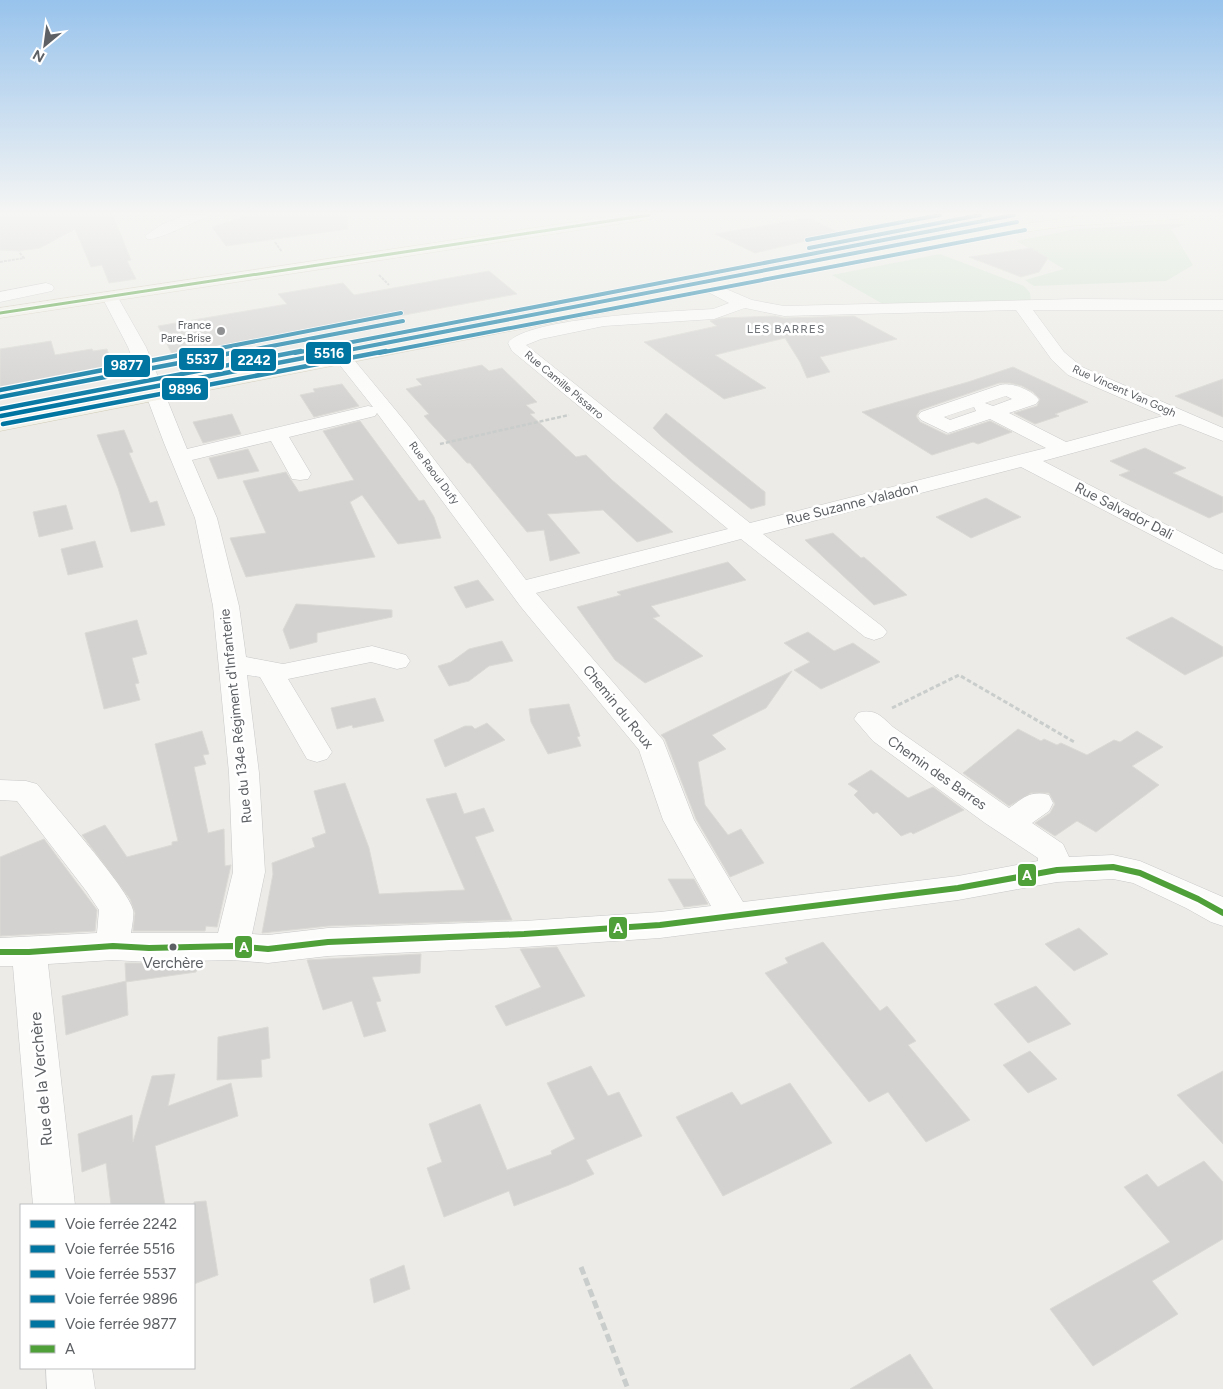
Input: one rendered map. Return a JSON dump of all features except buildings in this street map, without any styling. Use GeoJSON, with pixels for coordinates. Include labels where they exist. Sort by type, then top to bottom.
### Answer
{"type":"FeatureCollection","features":[{"type":"Feature","properties":{"kind":"main road"},"geometry":{"type":"LineString","coordinates":[[0,313],[223,280]]}},
{"type":"Feature","properties":{"kind":"main road"},"geometry":{"type":"LineString","coordinates":[[0,424],[755,280]]}},
{"type":"Feature","properties":{"kind":"street"},"geometry":{"type":"LineString","coordinates":[[0,290],[32,286],[46,288],[0,297]]}},
{"type":"Feature","properties":{"kind":"street"},"geometry":{"type":"LineString","coordinates":[[712,288],[742,303],[759,308],[784,311],[1021,305],[1223,304]]}},
{"type":"Feature","properties":{"kind":"street","name":"Rue du 134e Régiment d'Infanterie"},"geometry":{"type":"LineString","coordinates":[[110,297],[137,347],[206,518],[226,606],[244,774],[249,872],[232,946]]}},
{"type":"Feature","properties":{"kind":"street","name":"Rue Camille Pissarro"},"geometry":{"type":"LineString","coordinates":[[742,303],[714,314],[604,321],[538,334],[524,338],[517,343],[518,347],[745,532]]}},
{"type":"Feature","properties":{"kind":"street","name":"Rue Vincent Van Gogh"},"geometry":{"type":"LineString","coordinates":[[1021,305],[1058,356],[1068,366],[1223,435]]}},
{"type":"Feature","properties":{"kind":"street","name":"Rue Raoul Dufy"},"geometry":{"type":"LineString","coordinates":[[344,359],[416,449],[521,589]]}},
{"type":"Feature","properties":{"kind":"street"},"geometry":{"type":"LineString","coordinates":[[1007,389],[1029,400],[992,412],[948,427],[928,416],[1007,389]]}},
{"type":"Feature","properties":{"kind":"street"},"geometry":{"type":"LineString","coordinates":[[971,401],[1064,449]]}},
{"type":"Feature","properties":{"kind":"street"},"geometry":{"type":"LineString","coordinates":[[180,456],[282,442],[368,412]]}},
{"type":"Feature","properties":{"kind":"street","name":"Rue Suzanne Valadon"},"geometry":{"type":"LineString","coordinates":[[521,589],[1024,460],[1182,417]]}},
{"type":"Feature","properties":{"kind":"street"},"geometry":{"type":"LineString","coordinates":[[282,442],[300,474]]}},
{"type":"Feature","properties":{"kind":"street","name":"Rue Salvador Dali"},"geometry":{"type":"LineString","coordinates":[[1024,460],[1223,563]]}},
{"type":"Feature","properties":{"kind":"street"},"geometry":{"type":"LineString","coordinates":[[745,532],[874,632]]}},
{"type":"Feature","properties":{"kind":"street","name":"Chemin du Roux"},"geometry":{"type":"LineString","coordinates":[[521,589],[652,747],[678,820],[735,916]]}},
{"type":"Feature","properties":{"kind":"street"},"geometry":{"type":"LineString","coordinates":[[233,662],[253,668],[283,672],[372,654],[397,661]]}},
{"type":"Feature","properties":{"kind":"street"},"geometry":{"type":"LineString","coordinates":[[269,670],[317,752]]}},
{"type":"Feature","properties":{"kind":"street","name":"Chemin des Barres"},"geometry":{"type":"LineString","coordinates":[[868,719],[882,734],[1009,824],[1052,852],[1058,870]]}},
{"type":"Feature","properties":{"kind":"street"},"geometry":{"type":"LineString","coordinates":[[0,790],[26,791],[100,883],[116,909],[113,946]]}},
{"type":"Feature","properties":{"kind":"street"},"geometry":{"type":"LineString","coordinates":[[1009,824],[1038,803]]}},
{"type":"Feature","properties":{"kind":"street"},"geometry":{"type":"LineString","coordinates":[[15,952],[113,946],[149,948],[232,946],[268,949],[328,942],[524,934],[660,925],[958,888],[1058,870],[1113,867],[1140,872],[1169,884],[1223,914]]}},
{"type":"Feature","properties":{"kind":"street","name":"Rue de la Verchère"},"geometry":{"type":"LineString","coordinates":[[15,952],[54,1204]]}},
{"type":"Feature","properties":{"kind":"street"},"geometry":{"type":"LineString","coordinates":[[69,1369],[71,1389]]}},
{"type":"Feature","properties":{"kind":"path"},"geometry":{"type":"LineString","coordinates":[[416,449],[594,410]]}},
{"type":"Feature","properties":{"kind":"path"},"geometry":{"type":"LineString","coordinates":[[868,719],[960,676],[1076,743]]}},
{"type":"Feature","properties":{"kind":"path"},"geometry":{"type":"LineString","coordinates":[[581,1268],[628,1389]]}},
{"type":"Feature","properties":{"kind":"green space"},"geometry":{"type":"Polygon","coordinates":[[[840,280],[1008,280],[1024,286],[1030,293],[1031,302],[883,304],[840,280]]]}},
{"type":"Feature","properties":{"kind":"green space"},"geometry":{"type":"Polygon","coordinates":[[[1026,280],[1168,280],[1034,286],[1026,280]]]}},
{"type":"Feature","properties":{"kind":"rail line","name":"2242"},"geometry":{"type":"LineString","coordinates":[[0,409],[675,280]]}},
{"type":"Feature","properties":{"kind":"rail line","name":"5516"},"geometry":{"type":"LineString","coordinates":[[1,416],[714,280]]}},
{"type":"Feature","properties":{"kind":"rail line","name":"9896"},"geometry":{"type":"LineString","coordinates":[[3,424],[763,280]]}},
{"type":"Feature","properties":{"kind":"rail line","name":"9877"},"geometry":{"type":"LineString","coordinates":[[0,390],[401,313]]}},
{"type":"Feature","properties":{"kind":"rail line","name":"5537"},"geometry":{"type":"LineString","coordinates":[[0,397],[403,321]]}},
{"type":"Feature","properties":{"kind":"transit line","name":"A"},"geometry":{"type":"LineString","coordinates":[[0,313],[220,280]]}},
{"type":"Feature","properties":{"kind":"transit line","name":"A"},"geometry":{"type":"LineString","coordinates":[[0,952],[29,952],[113,946],[149,948],[232,946],[268,949],[328,942],[524,934],[660,925],[958,888],[1057,870],[1113,867],[1140,873],[1198,899],[1223,913]]}},
{"type":"Feature","properties":{"kind":"place","name":"France Pare-Brise"},"geometry":{"type":"Point","coordinates":[221,331]}},
{"type":"Feature","properties":{"kind":"place","name":"Verchère"},"geometry":{"type":"Point","coordinates":[173,947]}},
{"type":"Feature","properties":{"kind":"district","name":"LES BARRES"},"geometry":{"type":"Point","coordinates":[786,329]}}]}
